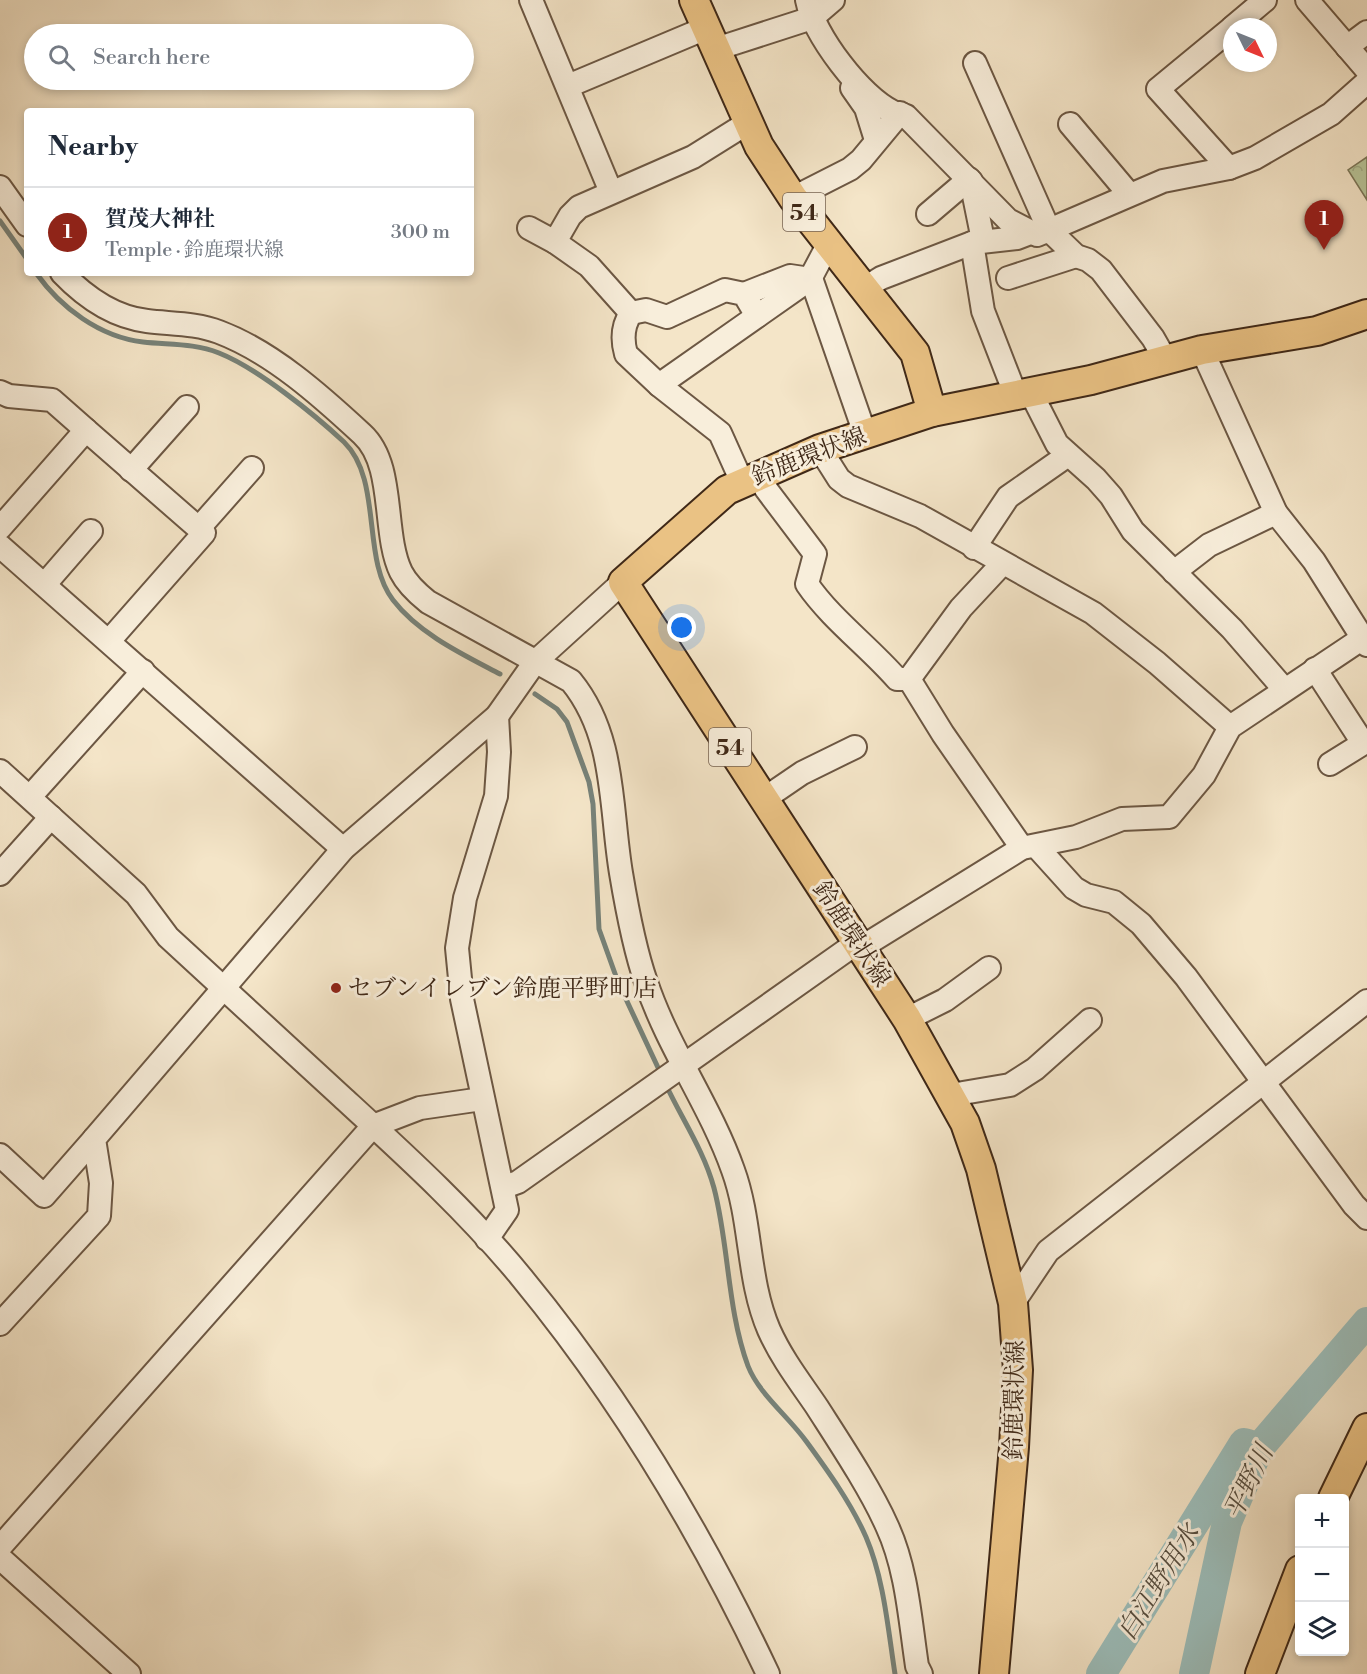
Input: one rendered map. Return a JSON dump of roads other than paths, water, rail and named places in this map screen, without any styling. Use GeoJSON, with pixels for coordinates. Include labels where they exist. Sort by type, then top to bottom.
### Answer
{"type":"FeatureCollection","features":[{"type":"Feature","properties":{"kind":"main road","name":"54"},"geometry":{"type":"LineString","coordinates":[[694,0],[759,146],[793,198],[915,353],[932,412]]}},
{"type":"Feature","properties":{"kind":"main road","name":"鈴鹿環状線"},"geometry":{"type":"LineString","coordinates":[[994,1674],[1015,1436],[1018,1370],[1013,1303],[981,1169],[965,1123],[907,1019],[623,582],[711,501],[752,478],[820,449],[932,412],[1091,380],[1202,350],[1317,331],[1367,314]]}},
{"type":"Feature","properties":{"kind":"main road"},"geometry":{"type":"LineString","coordinates":[[1335,1494],[1367,1428]]}},
{"type":"Feature","properties":{"kind":"main road"},"geometry":{"type":"LineString","coordinates":[[1260,1674],[1295,1581]]}},
{"type":"Feature","properties":{"kind":"street"},"geometry":{"type":"LineString","coordinates":[[531,0],[611,192]]}},
{"type":"Feature","properties":{"kind":"street"},"geometry":{"type":"LineString","coordinates":[[568,86],[833,0]]}},
{"type":"Feature","properties":{"kind":"street"},"geometry":{"type":"LineString","coordinates":[[1243,18],[1265,0]]}},
{"type":"Feature","properties":{"kind":"street"},"geometry":{"type":"LineString","coordinates":[[1307,0],[1367,70]]}},
{"type":"Feature","properties":{"kind":"street"},"geometry":{"type":"LineString","coordinates":[[809,9],[838,59],[867,93],[894,113],[906,116],[1008,220],[1039,232],[1101,270],[1153,338],[1165,359]]}},
{"type":"Feature","properties":{"kind":"street"},"geometry":{"type":"LineString","coordinates":[[1347,47],[1367,32]]}},
{"type":"Feature","properties":{"kind":"street"},"geometry":{"type":"LineString","coordinates":[[1223,35],[1158,89],[1229,168]]}},
{"type":"Feature","properties":{"kind":"street"},"geometry":{"type":"LineString","coordinates":[[838,59],[842,74],[866,108],[876,140]]}},
{"type":"Feature","properties":{"kind":"street"},"geometry":{"type":"LineString","coordinates":[[975,63],[1039,232]]}},
{"type":"Feature","properties":{"kind":"street"},"geometry":{"type":"LineString","coordinates":[[865,288],[881,278],[977,241],[1017,238],[1039,232],[1163,181],[1229,168],[1255,158],[1331,114],[1367,82]]}},
{"type":"Feature","properties":{"kind":"street"},"geometry":{"type":"LineString","coordinates":[[793,198],[850,169],[861,160],[900,113]]}},
{"type":"Feature","properties":{"kind":"street"},"geometry":{"type":"LineString","coordinates":[[555,242],[570,216],[579,207],[693,157],[749,122]]}},
{"type":"Feature","properties":{"kind":"street"},"geometry":{"type":"LineString","coordinates":[[1070,124],[1129,194]]}},
{"type":"Feature","properties":{"kind":"street"},"geometry":{"type":"LineString","coordinates":[[928,214],[970,180]]}},
{"type":"Feature","properties":{"kind":"street"},"geometry":{"type":"LineString","coordinates":[[970,180],[983,311],[1023,394],[1068,455],[1096,479],[1110,496],[1132,531],[1232,629],[1284,689]]}},
{"type":"Feature","properties":{"kind":"street"},"geometry":{"type":"LineString","coordinates":[[0,187],[24,221]]}},
{"type":"Feature","properties":{"kind":"street"},"geometry":{"type":"LineString","coordinates":[[529,228],[555,242],[589,266],[631,313]]}},
{"type":"Feature","properties":{"kind":"street"},"geometry":{"type":"LineString","coordinates":[[659,385],[810,278],[829,243]]}},
{"type":"Feature","properties":{"kind":"street"},"geometry":{"type":"LineString","coordinates":[[1008,278],[1076,256]]}},
{"type":"Feature","properties":{"kind":"street"},"geometry":{"type":"LineString","coordinates":[[65,276],[91,300],[113,311],[145,321],[182,324],[218,331],[292,375],[365,436],[375,452],[381,470],[401,572],[414,590],[428,602],[571,681],[578,689],[604,747],[614,800],[621,872],[644,979],[678,1067],[737,1180],[756,1297],[770,1331],[787,1366],[836,1438],[887,1526],[908,1602],[917,1666],[921,1674]]}},
{"type":"Feature","properties":{"kind":"street"},"geometry":{"type":"LineString","coordinates":[[631,313],[646,310],[667,316],[725,290],[744,294],[790,276],[810,278]]}},
{"type":"Feature","properties":{"kind":"street"},"geometry":{"type":"LineString","coordinates":[[810,278],[864,434]]}},
{"type":"Feature","properties":{"kind":"street"},"geometry":{"type":"LineString","coordinates":[[744,294],[757,316]]}},
{"type":"Feature","properties":{"kind":"street"},"geometry":{"type":"LineString","coordinates":[[631,313],[624,333],[626,354],[659,385],[720,433],[752,478],[766,489],[815,554],[807,584],[819,601],[869,648],[897,679],[909,679]]}},
{"type":"Feature","properties":{"kind":"street"},"geometry":{"type":"LineString","coordinates":[[504,1187],[518,1182],[678,1067],[860,945],[1029,847],[1076,837],[1122,819],[1169,817],[1204,776],[1230,727],[1315,669],[1365,641],[1314,561],[1276,513],[1202,350]]}},
{"type":"Feature","properties":{"kind":"street"},"geometry":{"type":"LineString","coordinates":[[0,392],[9,396],[51,400],[204,533],[109,641]]}},
{"type":"Feature","properties":{"kind":"street"},"geometry":{"type":"LineString","coordinates":[[131,470],[186,407]]}},
{"type":"Feature","properties":{"kind":"street"},"geometry":{"type":"LineString","coordinates":[[0,528],[86,430]]}},
{"type":"Feature","properties":{"kind":"street"},"geometry":{"type":"LineString","coordinates":[[820,449],[839,478],[848,486],[920,516],[1093,613],[1157,663],[1230,727]]}},
{"type":"Feature","properties":{"kind":"street"},"geometry":{"type":"LineString","coordinates":[[974,548],[1008,497],[1068,455]]}},
{"type":"Feature","properties":{"kind":"street"},"geometry":{"type":"LineString","coordinates":[[199,528],[252,468]]}},
{"type":"Feature","properties":{"kind":"street"},"geometry":{"type":"LineString","coordinates":[[1174,572],[1209,545],[1276,513]]}},
{"type":"Feature","properties":{"kind":"street"},"geometry":{"type":"LineString","coordinates":[[45,584],[91,531]]}},
{"type":"Feature","properties":{"kind":"street"},"geometry":{"type":"LineString","coordinates":[[0,546],[343,849]]}},
{"type":"Feature","properties":{"kind":"street"},"geometry":{"type":"LineString","coordinates":[[909,679],[962,608],[1002,564]]}},
{"type":"Feature","properties":{"kind":"street"},"geometry":{"type":"LineString","coordinates":[[7,1162],[44,1196],[343,849],[497,716],[535,662],[623,582]]}},
{"type":"Feature","properties":{"kind":"street"},"geometry":{"type":"LineString","coordinates":[[1315,669],[1365,742],[1330,764]]}},
{"type":"Feature","properties":{"kind":"street"},"geometry":{"type":"LineString","coordinates":[[37,789],[144,671]]}},
{"type":"Feature","properties":{"kind":"street"},"geometry":{"type":"LineString","coordinates":[[909,679],[943,734],[1029,847],[1074,888],[1086,895],[1114,902],[1141,924],[1186,977],[1354,1205],[1367,1218]]}},
{"type":"Feature","properties":{"kind":"street"},"geometry":{"type":"LineString","coordinates":[[487,1239],[507,1210],[504,1187],[482,1099],[462,999],[457,948],[465,898],[496,796],[499,752],[497,716]]}},
{"type":"Feature","properties":{"kind":"street"},"geometry":{"type":"LineString","coordinates":[[764,799],[802,773],[855,747]]}},
{"type":"Feature","properties":{"kind":"street"},"geometry":{"type":"LineString","coordinates":[[0,771],[136,894],[168,937],[373,1126],[487,1239],[522,1278],[580,1354],[638,1439],[706,1553],[768,1674]]}},
{"type":"Feature","properties":{"kind":"street"},"geometry":{"type":"LineString","coordinates":[[0,874],[51,817]]}},
{"type":"Feature","properties":{"kind":"street"},"geometry":{"type":"LineString","coordinates":[[907,1019],[945,1000],[988,968]]}},
{"type":"Feature","properties":{"kind":"street"},"geometry":{"type":"LineString","coordinates":[[1013,1303],[1048,1251],[1367,1001]]}},
{"type":"Feature","properties":{"kind":"street"},"geometry":{"type":"LineString","coordinates":[[951,1095],[1010,1084],[1035,1069],[1090,1020]]}},
{"type":"Feature","properties":{"kind":"street"},"geometry":{"type":"LineString","coordinates":[[0,1547],[373,1126],[420,1108],[482,1099]]}},
{"type":"Feature","properties":{"kind":"street"},"geometry":{"type":"LineString","coordinates":[[0,1324],[99,1216],[100,1183],[94,1139]]}},
{"type":"Feature","properties":{"kind":"street"},"geometry":{"type":"LineString","coordinates":[[0,1558],[129,1674]]}},
{"type":"Feature","properties":{"kind":"waterway"},"geometry":{"type":"LineString","coordinates":[[0,221],[24,255]]}},
{"type":"Feature","properties":{"kind":"waterway"},"geometry":{"type":"LineString","coordinates":[[38,276],[57,298],[97,327],[127,339],[191,346],[219,353],[267,380],[332,431],[356,458],[364,477],[377,563],[383,583],[393,600],[429,633],[500,674]]}},
{"type":"Feature","properties":{"kind":"waterway"},"geometry":{"type":"LineString","coordinates":[[535,694],[557,709],[567,722],[589,782],[593,804],[599,929],[618,982],[661,1074]]}},
{"type":"Feature","properties":{"kind":"waterway"},"geometry":{"type":"LineString","coordinates":[[666,1085],[710,1174],[723,1232],[736,1322],[748,1366],[759,1386],[823,1464],[860,1524],[872,1553],[881,1587],[895,1674]]}},
{"type":"Feature","properties":{"kind":"waterway","name":"平野川"},"geometry":{"type":"LineString","coordinates":[[1194,1674],[1227,1522],[1259,1448],[1367,1322]]}},
{"type":"Feature","properties":{"kind":"waterway","name":"白江野用水"},"geometry":{"type":"LineString","coordinates":[[1101,1674],[1244,1443],[1248,1444]]}},
{"type":"Feature","properties":{"kind":"place","name":"賀茂大神社"},"geometry":{"type":"Point","coordinates":[1324,250]}},
{"type":"Feature","properties":{"kind":"place","name":"セブンイレブン鈴鹿平野町店"},"geometry":{"type":"Point","coordinates":[336,988]}}]}
